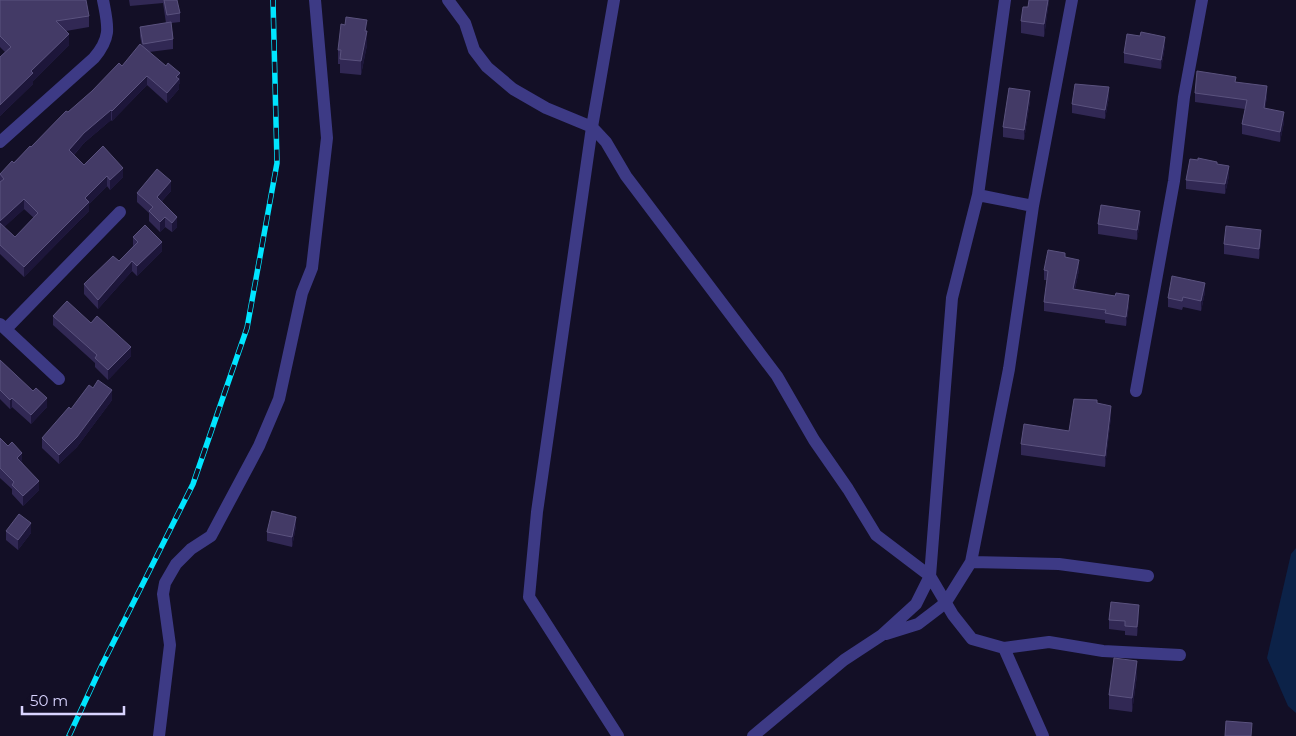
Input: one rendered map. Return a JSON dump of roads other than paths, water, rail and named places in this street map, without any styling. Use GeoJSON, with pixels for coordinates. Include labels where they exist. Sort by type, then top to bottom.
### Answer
{"type":"FeatureCollection","features":[{"type":"Feature","properties":{"kind":"street"},"geometry":{"type":"LineString","coordinates":[[0,142],[94,58],[105,45],[108,27],[103,0]]}},
{"type":"Feature","properties":{"kind":"street"},"geometry":{"type":"LineString","coordinates":[[159,736],[170,645],[163,594],[165,583],[176,564],[191,549],[211,536],[259,446],[279,399],[302,293],[312,268],[328,138],[315,0]]}},
{"type":"Feature","properties":{"kind":"street"},"geometry":{"type":"LineString","coordinates":[[448,0],[465,23],[474,50],[487,67],[513,89],[546,108],[592,127],[606,142],[626,176],[777,376],[814,440],[848,489],[876,535],[930,576],[953,615],[972,639],[1004,648],[1049,642],[1103,651],[1180,655]]}},
{"type":"Feature","properties":{"kind":"street"},"geometry":{"type":"LineString","coordinates":[[614,0],[592,127],[537,512],[529,597],[618,736]]}},
{"type":"Feature","properties":{"kind":"street"},"geometry":{"type":"LineString","coordinates":[[753,736],[844,660],[882,635],[916,604],[930,576],[952,298],[978,195],[1005,0]]}},
{"type":"Feature","properties":{"kind":"street"},"geometry":{"type":"LineString","coordinates":[[882,635],[918,624],[946,602],[972,562],[1009,369],[1033,206],[1072,0]]}},
{"type":"Feature","properties":{"kind":"street"},"geometry":{"type":"LineString","coordinates":[[1136,391],[1173,190],[1184,97],[1202,0]]}},
{"type":"Feature","properties":{"kind":"street"},"geometry":{"type":"LineString","coordinates":[[978,195],[1033,206]]}},
{"type":"Feature","properties":{"kind":"street"},"geometry":{"type":"LineString","coordinates":[[59,379],[3,327],[120,212]]}},
{"type":"Feature","properties":{"kind":"street"},"geometry":{"type":"LineString","coordinates":[[972,562],[1059,564],[1148,576]]}},
{"type":"Feature","properties":{"kind":"street"},"geometry":{"type":"LineString","coordinates":[[1004,648],[1043,736]]}},
{"type":"Feature","properties":{"kind":"water"},"geometry":{"type":"Polygon","coordinates":[[[1296,548],[1296,713],[1288,706],[1267,658],[1291,554],[1296,548]]]}},
{"type":"Feature","properties":{"kind":"railway"},"geometry":{"type":"LineString","coordinates":[[69,736],[102,665],[193,484],[247,328],[277,163],[273,0]]}}]}
